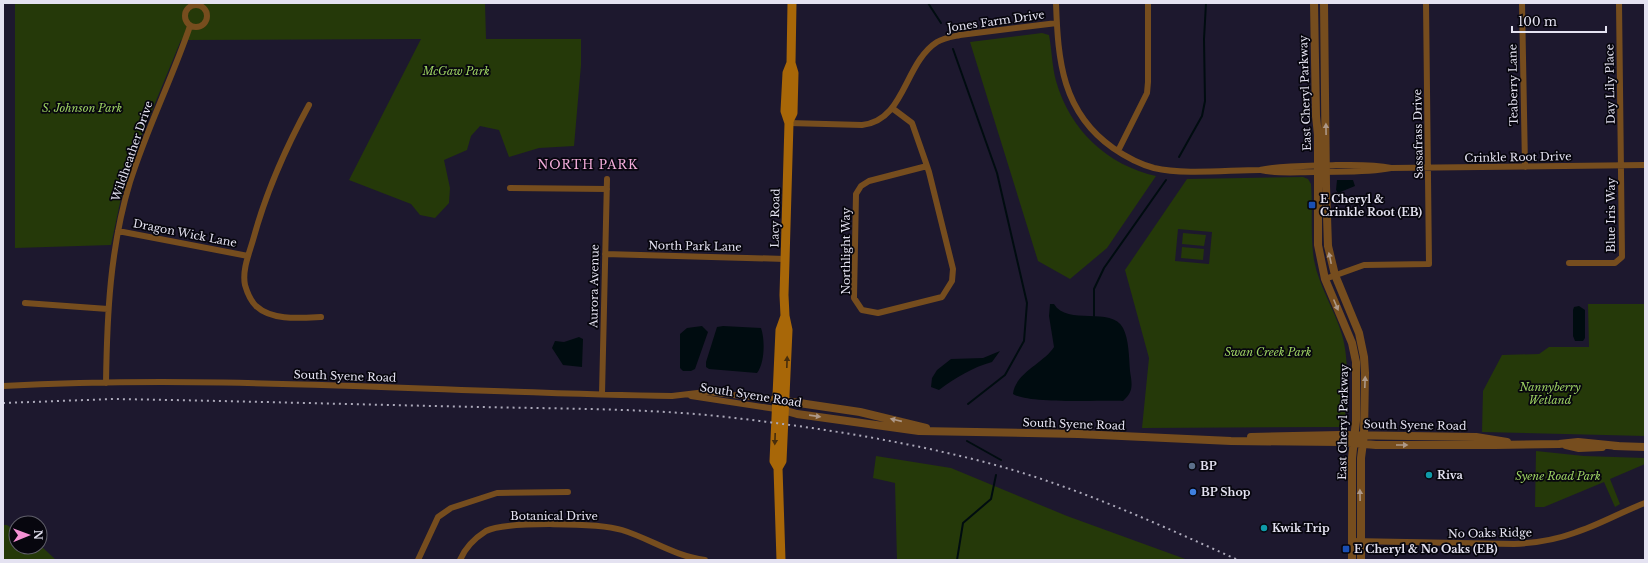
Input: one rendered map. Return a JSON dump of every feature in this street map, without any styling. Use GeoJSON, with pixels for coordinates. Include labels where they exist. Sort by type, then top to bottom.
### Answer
{"type":"FeatureCollection","features":[{"type":"Feature","properties":{"kind":"main road","name":"Lacy Road"},"geometry":{"type":"LineString","coordinates":[[781,560],[778,468],[782,461],[781,405],[788,330],[785,316],[785,259],[789,122],[792,113],[794,73],[791,63],[792,3]]}},
{"type":"Feature","properties":{"kind":"street","name":"Crinkle Root Drive"},"geometry":{"type":"LineString","coordinates":[[1056,3],[1062,74],[1072,103],[1084,122],[1098,138],[1135,162],[1154,168],[1180,170],[1260,170],[1270,167],[1379,170],[1391,168],[1645,165]]}},
{"type":"Feature","properties":{"kind":"street"},"geometry":{"type":"LineString","coordinates":[[1118,151],[1147,93],[1148,3]]}},
{"type":"Feature","properties":{"kind":"street","name":"East Cheryl Parkway"},"geometry":{"type":"LineString","coordinates":[[1314,3],[1322,169],[1328,246],[1335,275],[1359,334],[1364,357],[1363,439],[1360,458],[1357,541],[1352,560]]}},
{"type":"Feature","properties":{"kind":"street","name":"East Cheryl Parkway"},"geometry":{"type":"LineString","coordinates":[[1324,3],[1322,169],[1318,245],[1325,279],[1349,336],[1356,362],[1354,439],[1352,458],[1357,541],[1361,560]]}},
{"type":"Feature","properties":{"kind":"street","name":"Sassafrass Drive"},"geometry":{"type":"LineString","coordinates":[[1335,275],[1364,265],[1429,264],[1426,3]]}},
{"type":"Feature","properties":{"kind":"street","name":"Teaberry Lane"},"geometry":{"type":"LineString","coordinates":[[1522,3],[1524,167]]}},
{"type":"Feature","properties":{"kind":"street","name":"Day Lily Place"},"geometry":{"type":"LineString","coordinates":[[1619,3],[1621,166]]}},
{"type":"Feature","properties":{"kind":"street","name":"Jones Farm Drive"},"geometry":{"type":"LineString","coordinates":[[789,122],[866,125],[879,120],[892,108],[917,62],[927,49],[936,42],[945,38],[960,35],[1057,23]]}},
{"type":"Feature","properties":{"kind":"street","name":"Wildheather Drive"},"geometry":{"type":"LineString","coordinates":[[106,383],[111,267],[118,230],[130,183],[142,148],[190,26]]}},
{"type":"Feature","properties":{"kind":"street"},"geometry":{"type":"LineString","coordinates":[[309,105],[291,137],[265,196],[248,256],[245,285],[250,298],[257,307],[267,314],[280,316],[321,317]]}},
{"type":"Feature","properties":{"kind":"street","name":"Northlight Way"},"geometry":{"type":"LineString","coordinates":[[892,108],[912,123],[927,166],[953,269],[952,281],[942,297],[878,313],[862,310],[854,298],[856,194],[861,186],[869,180],[927,166]]}},
{"type":"Feature","properties":{"kind":"street","name":"Blue Iris Way"},"geometry":{"type":"LineString","coordinates":[[1569,263],[1615,263],[1622,257],[1621,166]]}},
{"type":"Feature","properties":{"kind":"street","name":"Aurora Avenue"},"geometry":{"type":"LineString","coordinates":[[602,394],[607,179]]}},
{"type":"Feature","properties":{"kind":"street"},"geometry":{"type":"LineString","coordinates":[[510,188],[607,189]]}},
{"type":"Feature","properties":{"kind":"street","name":"Dragon Wick Lane"},"geometry":{"type":"LineString","coordinates":[[118,230],[248,256]]}},
{"type":"Feature","properties":{"kind":"street","name":"North Park Lane"},"geometry":{"type":"LineString","coordinates":[[605,254],[785,259]]}},
{"type":"Feature","properties":{"kind":"street"},"geometry":{"type":"LineString","coordinates":[[1325,279],[1335,275]]}},
{"type":"Feature","properties":{"kind":"street"},"geometry":{"type":"LineString","coordinates":[[25,303],[108,309]]}},
{"type":"Feature","properties":{"kind":"street","name":"South Syene Road"},"geometry":{"type":"LineString","coordinates":[[3,386],[106,383],[312,386],[687,395],[781,405],[895,428],[919,430],[1216,439],[1268,436],[1495,445],[1589,442],[1618,446],[1645,447]]}},
{"type":"Feature","properties":{"kind":"street"},"geometry":{"type":"LineString","coordinates":[[418,560],[438,518],[451,508],[497,493],[568,492]]}},
{"type":"Feature","properties":{"kind":"street","name":"No Oaks Ridge"},"geometry":{"type":"LineString","coordinates":[[1357,541],[1514,544],[1538,542],[1575,533],[1623,511],[1645,503]]}},
{"type":"Feature","properties":{"kind":"street","name":"Botanical Drive"},"geometry":{"type":"LineString","coordinates":[[460,560],[470,544],[486,531],[495,528],[509,526],[577,525],[611,527],[623,530],[679,555],[705,560]]}},
{"type":"Feature","properties":{"kind":"green space"},"geometry":{"type":"Polygon","coordinates":[[[15,3],[485,3],[486,39],[581,39],[581,65],[574,146],[539,148],[509,157],[499,130],[480,126],[471,136],[467,150],[444,160],[450,188],[449,203],[435,218],[420,215],[411,204],[349,180],[421,39],[181,40],[135,152],[121,198],[111,245],[15,248],[15,3]]]}},
{"type":"Feature","properties":{"kind":"green space"},"geometry":{"type":"Polygon","coordinates":[[[1042,33],[1049,35],[1056,81],[1062,99],[1081,130],[1093,143],[1107,154],[1138,171],[1156,176],[1107,248],[1070,279],[1038,261],[970,42],[1042,33]]]}},
{"type":"Feature","properties":{"kind":"green space","name":"Swan Creek Park"},"geometry":{"type":"Polygon","coordinates":[[[1303,177],[1308,179],[1311,184],[1312,241],[1316,270],[1339,326],[1346,356],[1347,389],[1345,421],[1343,425],[1339,427],[1142,428],[1149,358],[1125,270],[1187,179],[1303,177]],[[1178,229],[1175,261],[1209,264],[1212,232],[1178,229]]]}},
{"type":"Feature","properties":{"kind":"green space"},"geometry":{"type":"Polygon","coordinates":[[[1183,233],[1206,235],[1204,246],[1182,244],[1183,233]]]}},
{"type":"Feature","properties":{"kind":"green space"},"geometry":{"type":"Polygon","coordinates":[[[1182,247],[1204,249],[1203,260],[1181,258],[1182,247]]]}},
{"type":"Feature","properties":{"kind":"green space","name":"Nannyberry Wetland"},"geometry":{"type":"Polygon","coordinates":[[[1588,304],[1645,304],[1645,436],[1482,432],[1483,391],[1502,355],[1539,354],[1549,347],[1589,347],[1588,304]]]}},
{"type":"Feature","properties":{"kind":"green space","name":"Syene Road Park"},"geometry":{"type":"Polygon","coordinates":[[[1536,451],[1584,456],[1645,458],[1645,464],[1610,479],[1620,504],[1615,507],[1604,482],[1544,507],[1535,507],[1536,451]]]}},
{"type":"Feature","properties":{"kind":"green space"},"geometry":{"type":"Polygon","coordinates":[[[876,456],[951,468],[1067,516],[1188,560],[897,560],[895,483],[873,478],[876,456]]]}},
{"type":"Feature","properties":{"kind":"green space"},"geometry":{"type":"Polygon","coordinates":[[[3,525],[7,525],[8,555],[48,555],[48,552],[56,560],[3,560],[3,525]]]}},
{"type":"Feature","properties":{"kind":"shaded area"},"geometry":{"type":"Polygon","coordinates":[[[1337,180],[1353,180],[1355,186],[1338,193],[1336,190],[1337,180]]]}},
{"type":"Feature","properties":{"kind":"shaded area"},"geometry":{"type":"Polygon","coordinates":[[[1050,304],[1054,304],[1060,310],[1069,314],[1109,318],[1117,322],[1123,328],[1128,343],[1132,384],[1131,391],[1127,398],[1123,401],[1065,401],[1034,399],[1013,394],[1015,387],[1024,374],[1044,358],[1054,347],[1049,316],[1050,304]]]}},
{"type":"Feature","properties":{"kind":"shaded area"},"geometry":{"type":"Polygon","coordinates":[[[1579,306],[1585,310],[1585,338],[1583,341],[1575,341],[1573,336],[1573,310],[1574,307],[1579,306]]]}},
{"type":"Feature","properties":{"kind":"shaded area"},"geometry":{"type":"Polygon","coordinates":[[[702,326],[708,332],[695,369],[691,371],[683,371],[680,368],[680,334],[687,328],[702,326]]]}},
{"type":"Feature","properties":{"kind":"shaded area"},"geometry":{"type":"Polygon","coordinates":[[[717,327],[761,328],[764,351],[762,363],[757,373],[709,369],[706,367],[706,362],[717,327]]]}},
{"type":"Feature","properties":{"kind":"shaded area"},"geometry":{"type":"Polygon","coordinates":[[[579,337],[583,339],[582,367],[563,365],[552,348],[555,341],[564,342],[579,337]]]}},
{"type":"Feature","properties":{"kind":"shaded area"},"geometry":{"type":"Polygon","coordinates":[[[1000,351],[992,362],[964,373],[939,390],[931,387],[932,378],[937,370],[951,359],[983,358],[1000,351]]]}},
{"type":"Feature","properties":{"kind":"waterway"},"geometry":{"type":"LineString","coordinates":[[928,3],[941,23]]}},
{"type":"Feature","properties":{"kind":"waterway"},"geometry":{"type":"LineString","coordinates":[[1179,157],[1202,116],[1205,101],[1204,39],[1206,3]]}},
{"type":"Feature","properties":{"kind":"waterway"},"geometry":{"type":"LineString","coordinates":[[953,49],[997,173],[1027,303],[1024,341],[1005,375],[968,404]]}},
{"type":"Feature","properties":{"kind":"waterway"},"geometry":{"type":"LineString","coordinates":[[1094,316],[1094,289],[1104,268],[1166,180]]}},
{"type":"Feature","properties":{"kind":"waterway"},"geometry":{"type":"LineString","coordinates":[[967,441],[1001,460]]}},
{"type":"Feature","properties":{"kind":"waterway"},"geometry":{"type":"LineString","coordinates":[[957,560],[963,523],[991,499],[996,475]]}},
{"type":"Feature","properties":{"kind":"railway"},"geometry":{"type":"LineString","coordinates":[[3,403],[114,399],[609,410],[672,412],[767,422],[831,431],[925,448],[1020,472],[1115,506],[1238,560]]}},
{"type":"Feature","properties":{"kind":"place","name":"E Cheryl & Crinkle Root (EB)"},"geometry":{"type":"Point","coordinates":[1312,205]}},
{"type":"Feature","properties":{"kind":"place","name":"BP"},"geometry":{"type":"Point","coordinates":[1192,466]}},
{"type":"Feature","properties":{"kind":"place","name":"Riva"},"geometry":{"type":"Point","coordinates":[1429,475]}},
{"type":"Feature","properties":{"kind":"place","name":"BP Shop"},"geometry":{"type":"Point","coordinates":[1193,492]}},
{"type":"Feature","properties":{"kind":"place","name":"Kwik Trip"},"geometry":{"type":"Point","coordinates":[1264,528]}},
{"type":"Feature","properties":{"kind":"place","name":"E Cheryl & No Oaks (EB)"},"geometry":{"type":"Point","coordinates":[1346,549]}},
{"type":"Feature","properties":{"kind":"district","name":"NORTH PARK"},"geometry":{"type":"Point","coordinates":[588,165]}},
{"type":"Feature","properties":{"kind":"park label","name":"McGaw Park"},"geometry":{"type":"Point","coordinates":[456,71]}},
{"type":"Feature","properties":{"kind":"park label","name":"S. Johnson Park"},"geometry":{"type":"Point","coordinates":[82,108]}}]}
